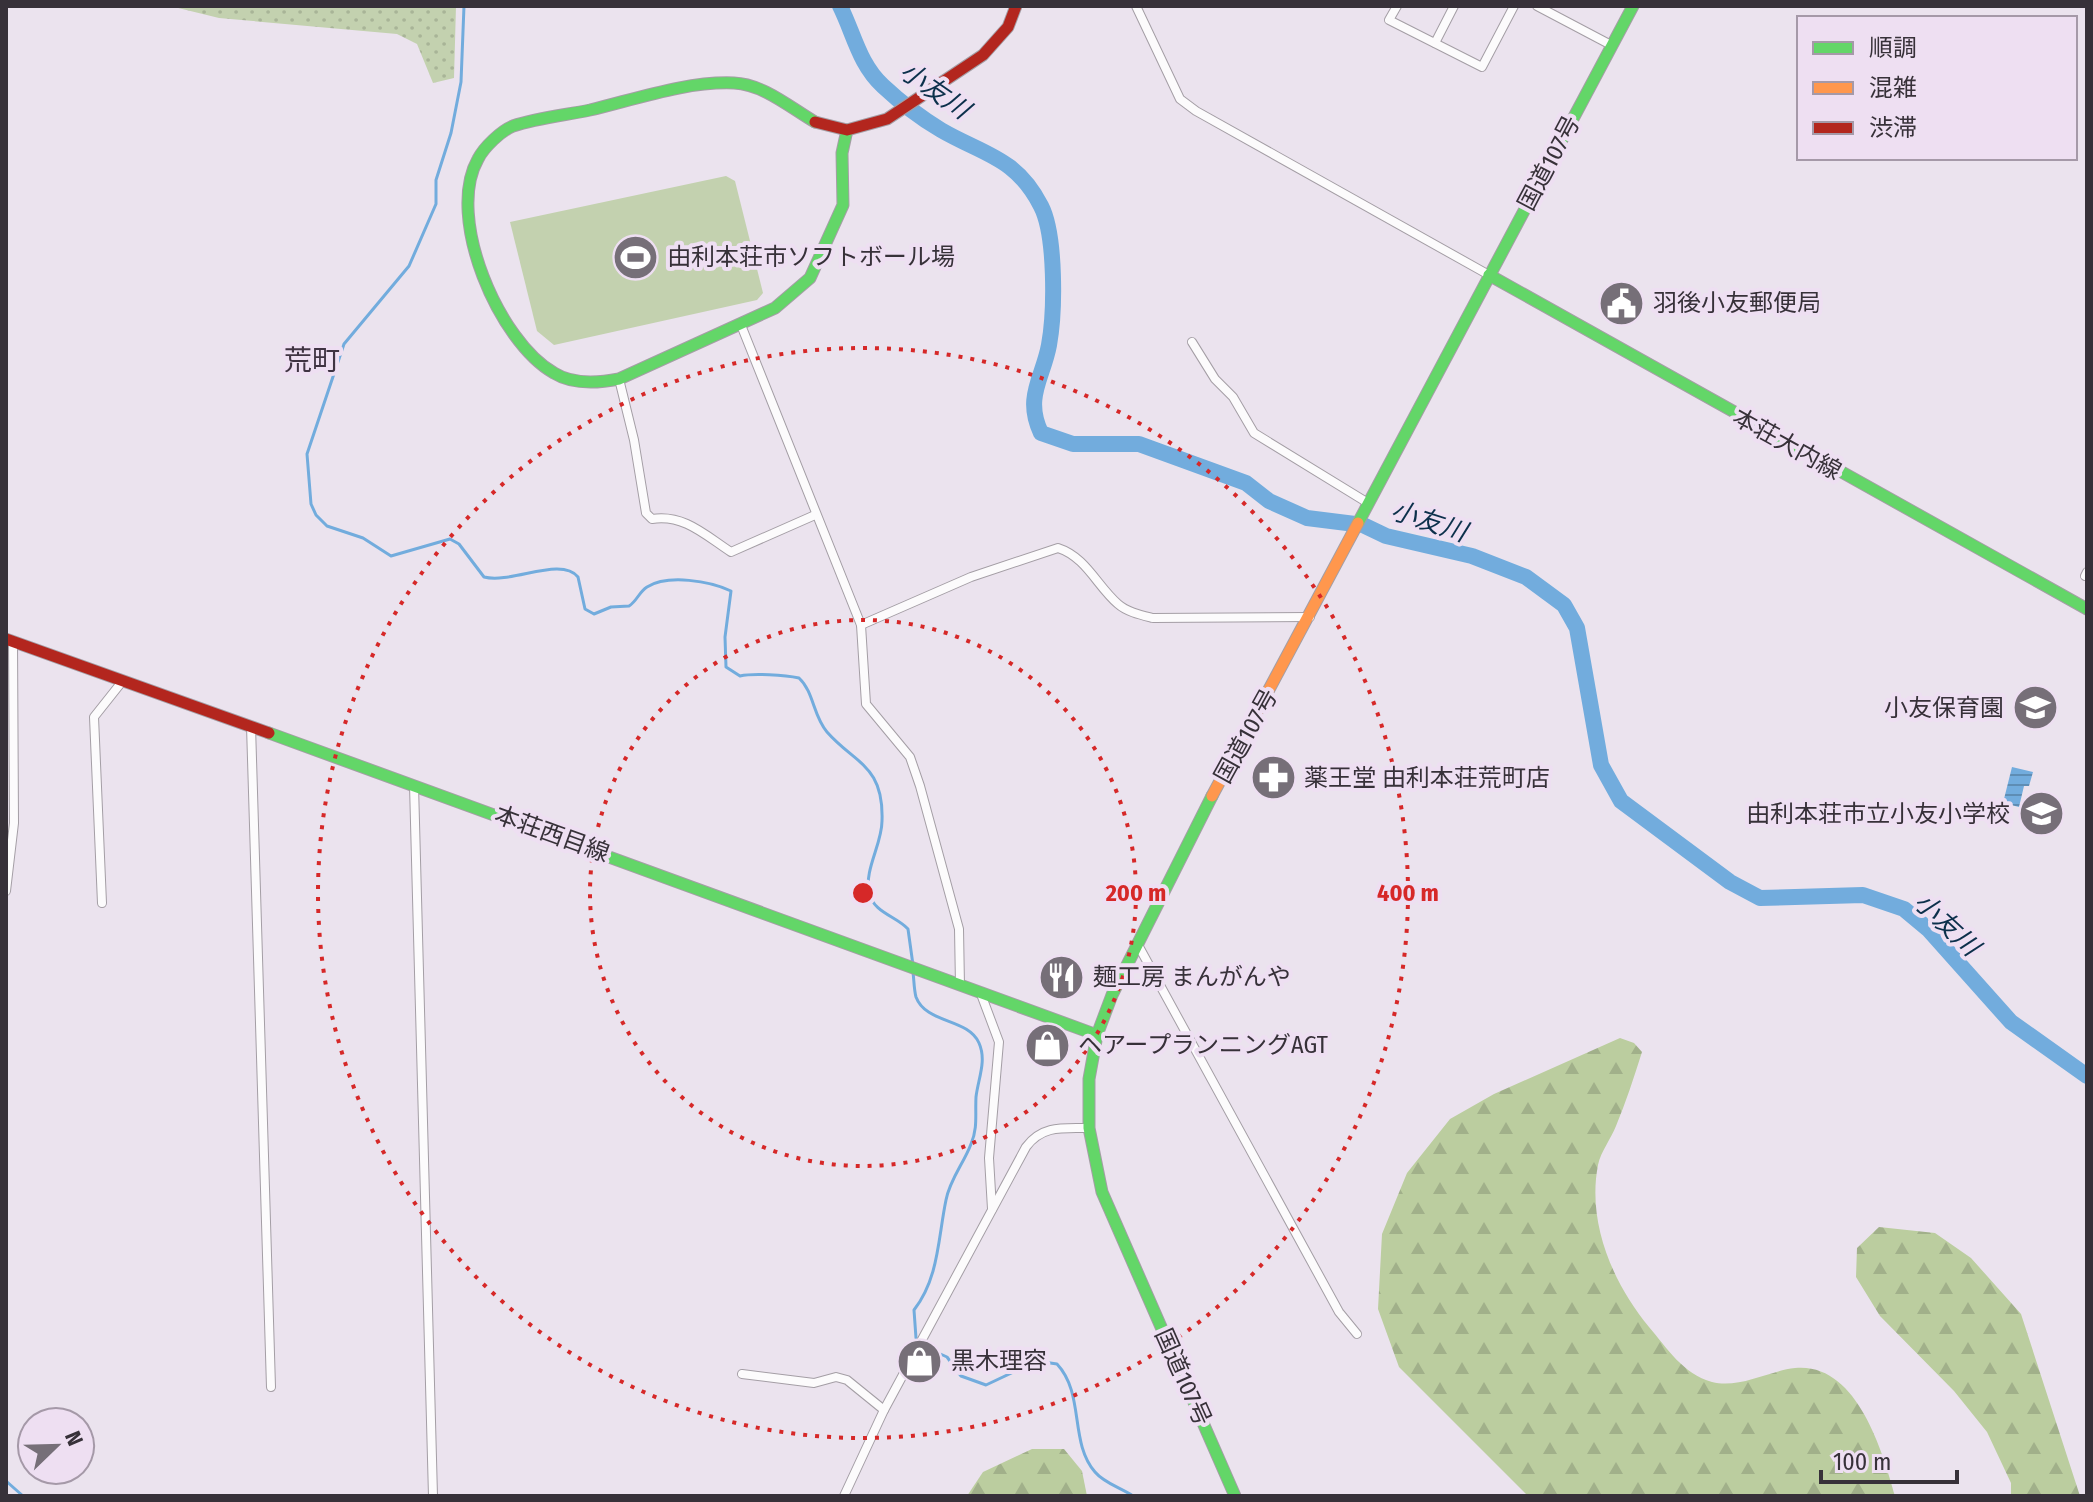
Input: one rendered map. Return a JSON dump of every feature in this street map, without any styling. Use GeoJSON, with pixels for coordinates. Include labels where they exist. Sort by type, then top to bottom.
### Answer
{"type":"FeatureCollection","features":[{"type":"Feature","properties":{"kind":"main road"},"geometry":{"type":"LineString","coordinates":[[847,130],[842,153],[843,205],[810,278],[775,308],[619,379],[585,383],[553,373],[537,362],[513,333],[486,282],[472,243],[469,180],[487,146],[511,127],[557,114],[713,84],[736,83],[759,89],[822,126],[847,130],[887,119],[983,55],[1008,27],[1016,6]]}},
{"type":"Feature","properties":{"kind":"main road","name":"国道107号"},"geometry":{"type":"LineString","coordinates":[[1235,1496],[1102,1192],[1089,1128],[1089,1079],[1097,1035],[1112,995],[1188,842],[1311,617],[1633,6]]}},
{"type":"Feature","properties":{"kind":"main road","name":"本荘大内線"},"geometry":{"type":"LineString","coordinates":[[1489,275],[2087,609]]}},
{"type":"Feature","properties":{"kind":"main road","name":"本荘西目線"},"geometry":{"type":"LineString","coordinates":[[9,640],[121,683],[251,726],[731,899],[919,972],[1097,1035]]}},
{"type":"Feature","properties":{"kind":"street"},"geometry":{"type":"LineString","coordinates":[[1136,6],[1180,99],[1489,275]]}},
{"type":"Feature","properties":{"kind":"street"},"geometry":{"type":"LineString","coordinates":[[1397,6],[1389,20],[1482,67],[1514,6]]}},
{"type":"Feature","properties":{"kind":"street"},"geometry":{"type":"LineString","coordinates":[[1435,43],[1454,6]]}},
{"type":"Feature","properties":{"kind":"street"},"geometry":{"type":"LineString","coordinates":[[1537,6],[1611,45]]}},
{"type":"Feature","properties":{"kind":"street"},"geometry":{"type":"LineString","coordinates":[[741,325],[861,625],[866,704],[910,757],[952,894],[959,929],[960,986]]}},
{"type":"Feature","properties":{"kind":"street"},"geometry":{"type":"LineString","coordinates":[[1192,342],[1215,379],[1233,397],[1254,433],[1366,508]]}},
{"type":"Feature","properties":{"kind":"street"},"geometry":{"type":"LineString","coordinates":[[619,379],[634,440],[646,513],[652,519],[669,517],[684,522],[731,552],[815,515]]}},
{"type":"Feature","properties":{"kind":"street"},"geometry":{"type":"LineString","coordinates":[[861,625],[971,577],[1058,548],[1081,561],[1119,606],[1136,614],[1153,618],[1311,617]]}},
{"type":"Feature","properties":{"kind":"street"},"geometry":{"type":"LineString","coordinates":[[6,891],[14,823],[9,640]]}},
{"type":"Feature","properties":{"kind":"street"},"geometry":{"type":"LineString","coordinates":[[102,903],[94,717],[121,683]]}},
{"type":"Feature","properties":{"kind":"street"},"geometry":{"type":"LineString","coordinates":[[251,726],[271,1387]]}},
{"type":"Feature","properties":{"kind":"street"},"geometry":{"type":"LineString","coordinates":[[414,785],[433,1496]]}},
{"type":"Feature","properties":{"kind":"street"},"geometry":{"type":"LineString","coordinates":[[1138,945],[1339,1312],[1357,1334]]}},
{"type":"Feature","properties":{"kind":"street"},"geometry":{"type":"LineString","coordinates":[[981,994],[999,1042],[989,1158],[992,1209]]}},
{"type":"Feature","properties":{"kind":"street"},"geometry":{"type":"LineString","coordinates":[[844,1496],[884,1410],[1035,1134],[1050,1129],[1089,1128]]}},
{"type":"Feature","properties":{"kind":"street"},"geometry":{"type":"LineString","coordinates":[[742,1374],[814,1383],[836,1377],[847,1380],[884,1410]]}},
{"type":"Feature","properties":{"kind":"green space"},"geometry":{"type":"Polygon","coordinates":[[[170,6],[456,6],[454,78],[433,83],[417,44],[397,34],[219,18],[170,6]]]}},
{"type":"Feature","properties":{"kind":"green space","name":"由利本荘市ソフトボール場"},"geometry":{"type":"Polygon","coordinates":[[[726,176],[735,181],[763,293],[757,300],[554,345],[537,331],[510,222],[726,176]]]}},
{"type":"Feature","properties":{"kind":"green space"},"geometry":{"type":"Polygon","coordinates":[[[1620,1038],[1634,1043],[1642,1052],[1620,1117],[1599,1160],[1596,1208],[1606,1250],[1624,1291],[1669,1352],[1684,1367],[1702,1378],[1722,1384],[1733,1383],[1795,1368],[1816,1370],[1835,1379],[1850,1393],[1874,1433],[1895,1496],[1528,1496],[1399,1367],[1378,1309],[1382,1234],[1407,1173],[1450,1119],[1494,1094],[1620,1038]]]}},
{"type":"Feature","properties":{"kind":"green space"},"geometry":{"type":"Polygon","coordinates":[[[1879,1227],[1935,1233],[1971,1258],[2021,1314],[2080,1496],[2011,1496],[2011,1483],[1987,1432],[1954,1391],[1880,1316],[1856,1277],[1857,1248],[1879,1227]]]}},
{"type":"Feature","properties":{"kind":"green space"},"geometry":{"type":"Polygon","coordinates":[[[1032,1449],[1064,1449],[1082,1471],[1087,1496],[967,1496],[983,1472],[1032,1449]]]}},
{"type":"Feature","properties":{"kind":"water"},"geometry":{"type":"Polygon","coordinates":[[[2012,767],[2033,772],[2029,786],[2024,786],[2019,807],[2003,803],[2012,767]]]}},
{"type":"Feature","properties":{"kind":"waterway"},"geometry":{"type":"LineString","coordinates":[[464,6],[461,82],[451,133],[436,180],[436,204],[409,266],[344,344],[307,454],[311,504],[316,515],[327,526],[363,538],[391,556],[450,539],[459,544],[484,577],[508,577],[560,569],[570,571],[578,577],[585,609],[594,614],[611,607],[629,606],[647,587],[666,581],[701,582],[731,591],[725,637],[726,667],[740,676],[799,678],[808,690],[827,732],[873,777],[881,802],[882,821],[869,875],[869,893],[880,910],[908,929],[913,965]]}},
{"type":"Feature","properties":{"kind":"waterway","name":"小友川"},"geometry":{"type":"LineString","coordinates":[[840,6],[868,68],[883,86],[933,125],[1010,167],[1041,206],[1052,254],[1053,294],[1049,345],[1034,398],[1041,433],[1073,444],[1139,444],[1246,483],[1269,501],[1307,518],[1363,525],[1386,536],[1472,556],[1526,577],[1564,605],[1577,628],[1601,765],[1621,801],[1730,882],[1760,898],[1863,895],[1904,909],[1928,929],[2011,1022],[2087,1076]]}},
{"type":"Feature","properties":{"kind":"waterway"},"geometry":{"type":"LineString","coordinates":[[913,972],[916,997],[921,1006],[974,1035],[982,1056],[975,1132],[948,1192],[933,1271],[914,1310],[916,1338]]}},
{"type":"Feature","properties":{"kind":"waterway"},"geometry":{"type":"LineString","coordinates":[[925,1347],[947,1357],[961,1376],[986,1385],[1037,1361],[1057,1364],[1071,1389],[1087,1460],[1103,1479],[1133,1496]]}},
{"type":"Feature","properties":{"kind":"waterway"},"geometry":{"type":"LineString","coordinates":[[6,1481],[23,1496]]}},
{"type":"Feature","properties":{"kind":"traffic: fast"},"geometry":{"type":"LineString","coordinates":[[1358,523],[1633,6]]}},
{"type":"Feature","properties":{"kind":"traffic: fast"},"geometry":{"type":"LineString","coordinates":[[815,122],[756,88],[745,84],[716,83],[532,121],[503,132],[478,159],[470,184],[468,213],[483,276],[514,335],[534,357],[561,377],[586,382],[603,381],[619,379],[775,308],[810,278],[843,205],[842,153],[847,130]]}},
{"type":"Feature","properties":{"kind":"traffic: fast"},"geometry":{"type":"LineString","coordinates":[[1489,275],[2087,609]]}},
{"type":"Feature","properties":{"kind":"traffic: fast"},"geometry":{"type":"LineString","coordinates":[[269,733],[1097,1035]]}},
{"type":"Feature","properties":{"kind":"traffic: fast"},"geometry":{"type":"LineString","coordinates":[[1212,796],[1112,995],[1097,1035],[1089,1079],[1089,1128],[1102,1192],[1235,1496]]}},
{"type":"Feature","properties":{"kind":"traffic: slow"},"geometry":{"type":"LineString","coordinates":[[1212,796],[1358,523]]}},
{"type":"Feature","properties":{"kind":"traffic: jam"},"geometry":{"type":"LineString","coordinates":[[815,122],[847,130],[887,119],[983,55],[1008,27],[1016,6]]}},
{"type":"Feature","properties":{"kind":"traffic: jam"},"geometry":{"type":"LineString","coordinates":[[6,639],[269,733]]}},
{"type":"Feature","properties":{"kind":"place","name":"由利本荘市ソフトボール場"},"geometry":{"type":"Point","coordinates":[636,257]}},
{"type":"Feature","properties":{"kind":"place","name":"羽後小友郵便局"},"geometry":{"type":"Point","coordinates":[1622,303]}},
{"type":"Feature","properties":{"kind":"place","name":"小友保育園"},"geometry":{"type":"Point","coordinates":[2035,708]}},
{"type":"Feature","properties":{"kind":"place","name":"薬王堂 由利本荘荒町店"},"geometry":{"type":"Point","coordinates":[1273,778]}},
{"type":"Feature","properties":{"kind":"place","name":"由利本荘市立小友小学校"},"geometry":{"type":"Point","coordinates":[2041,814]}},
{"type":"Feature","properties":{"kind":"place","name":"麺工房 まんがんや"},"geometry":{"type":"Point","coordinates":[1062,977]}},
{"type":"Feature","properties":{"kind":"place","name":"ヘアープランニングAGT"},"geometry":{"type":"Point","coordinates":[1047,1045]}},
{"type":"Feature","properties":{"kind":"place","name":"黒木理容"},"geometry":{"type":"Point","coordinates":[920,1361]}},
{"type":"Feature","properties":{"kind":"district","name":"荒町"},"geometry":{"type":"Point","coordinates":[312,360]}}]}
